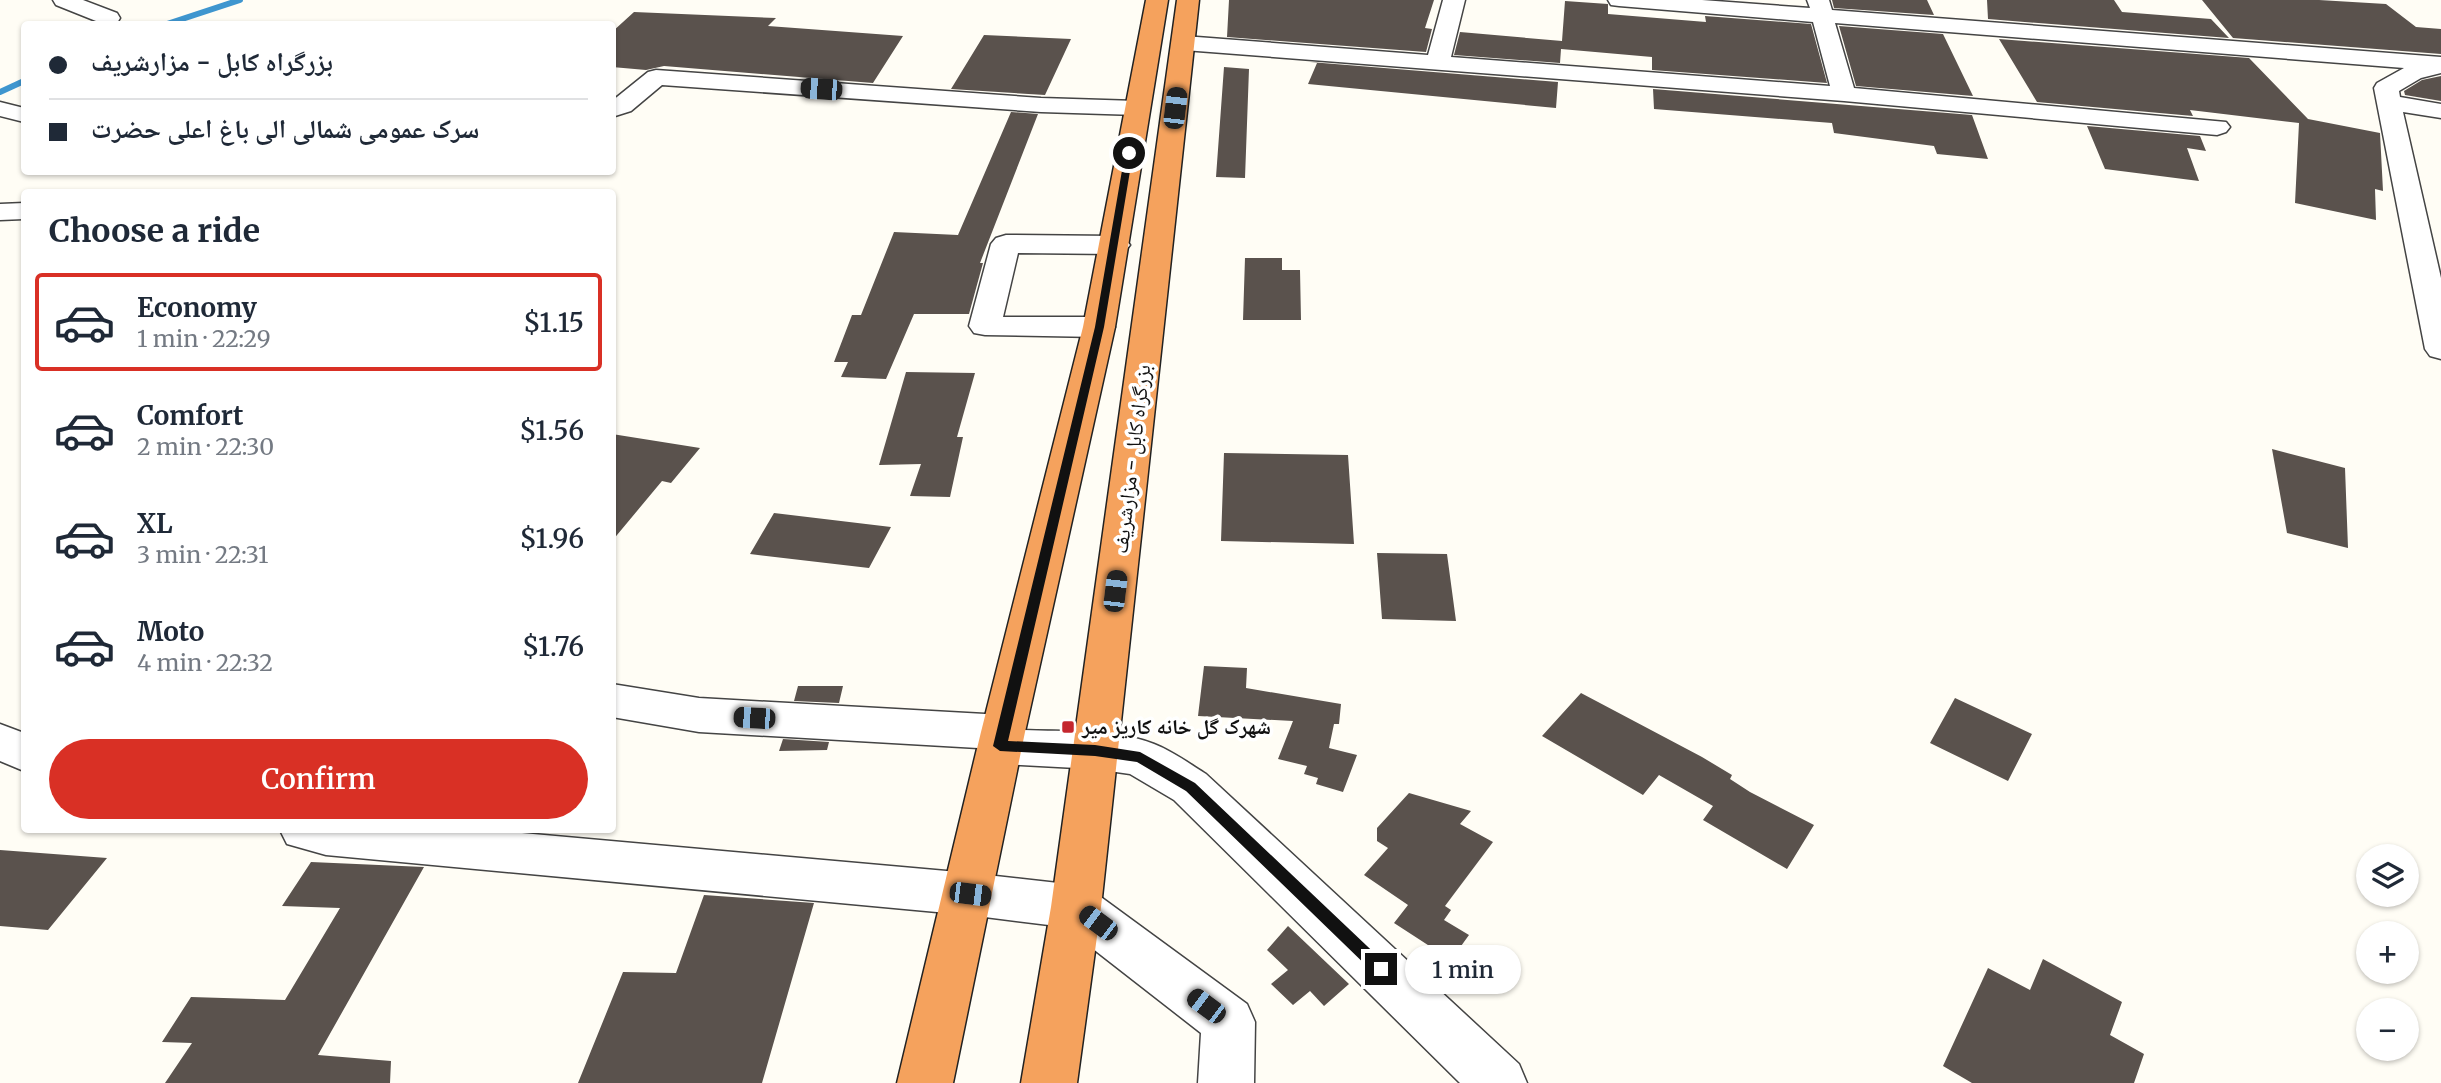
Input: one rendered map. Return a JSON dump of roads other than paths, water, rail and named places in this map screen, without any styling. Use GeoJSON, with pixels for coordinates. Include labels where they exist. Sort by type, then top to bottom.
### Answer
{"type":"FeatureCollection","features":[{"type":"Feature","properties":{"kind":"highway"},"geometry":{"type":"LineString","coordinates":[[925,1083],[970,894],[1001,739],[1099,327],[1157,0]]}},
{"type":"Feature","properties":{"kind":"highway","name":"بزرگراه کابل - مزارشریف"},"geometry":{"type":"LineString","coordinates":[[1049,1083],[1076,907],[1188,0]]}},
{"type":"Feature","properties":{"kind":"highway"},"geometry":{"type":"LineString","coordinates":[[1137,108],[1175,108]]}},
{"type":"Feature","properties":{"kind":"highway"},"geometry":{"type":"LineString","coordinates":[[1115,245],[1159,244]]}},
{"type":"Feature","properties":{"kind":"street"},"geometry":{"type":"LineString","coordinates":[[64,0],[109,18]]}},
{"type":"Feature","properties":{"kind":"street"},"geometry":{"type":"LineString","coordinates":[[1438,62],[1454,0]]}},
{"type":"Feature","properties":{"kind":"street"},"geometry":{"type":"LineString","coordinates":[[1619,0],[1820,8],[2441,65]]}},
{"type":"Feature","properties":{"kind":"street"},"geometry":{"type":"LineString","coordinates":[[1820,8],[1844,94]]}},
{"type":"Feature","properties":{"kind":"street"},"geometry":{"type":"LineString","coordinates":[[1184,43],[1844,94],[2217,127]]}},
{"type":"Feature","properties":{"kind":"street"},"geometry":{"type":"LineString","coordinates":[[2441,65],[2413,72],[2386,88],[2441,349]]}},
{"type":"Feature","properties":{"kind":"street"},"geometry":{"type":"LineString","coordinates":[[616,108],[656,77],[1041,105],[1137,108]]}},
{"type":"Feature","properties":{"kind":"street"},"geometry":{"type":"LineString","coordinates":[[2389,103],[2441,111]]}},
{"type":"Feature","properties":{"kind":"street"},"geometry":{"type":"LineString","coordinates":[[0,109],[21,114]]}},
{"type":"Feature","properties":{"kind":"street"},"geometry":{"type":"LineString","coordinates":[[0,133],[21,133]]}},
{"type":"Feature","properties":{"kind":"street"},"geometry":{"type":"LineString","coordinates":[[0,212],[21,211]]}},
{"type":"Feature","properties":{"kind":"street"},"geometry":{"type":"LineString","coordinates":[[1099,327],[985,326],[1006,244],[1115,245]]}},
{"type":"Feature","properties":{"kind":"street"},"geometry":{"type":"LineString","coordinates":[[616,701],[699,715],[1001,739],[1140,757],[1191,787],[1499,1083]]}},
{"type":"Feature","properties":{"kind":"street"},"geometry":{"type":"LineString","coordinates":[[0,741],[21,752]]}},
{"type":"Feature","properties":{"kind":"street"},"geometry":{"type":"LineString","coordinates":[[317,833],[970,894],[1076,907],[1228,1022],[1226,1083]]}},
{"type":"Feature","properties":{"kind":"waterway"},"geometry":{"type":"LineString","coordinates":[[176,21],[240,0]]}},
{"type":"Feature","properties":{"kind":"waterway"},"geometry":{"type":"LineString","coordinates":[[0,92],[21,82]]}},
{"type":"Feature","properties":{"kind":"place","name":"شهرک گل خانه کاریز میر"},"geometry":{"type":"Point","coordinates":[1068,727]}}]}
